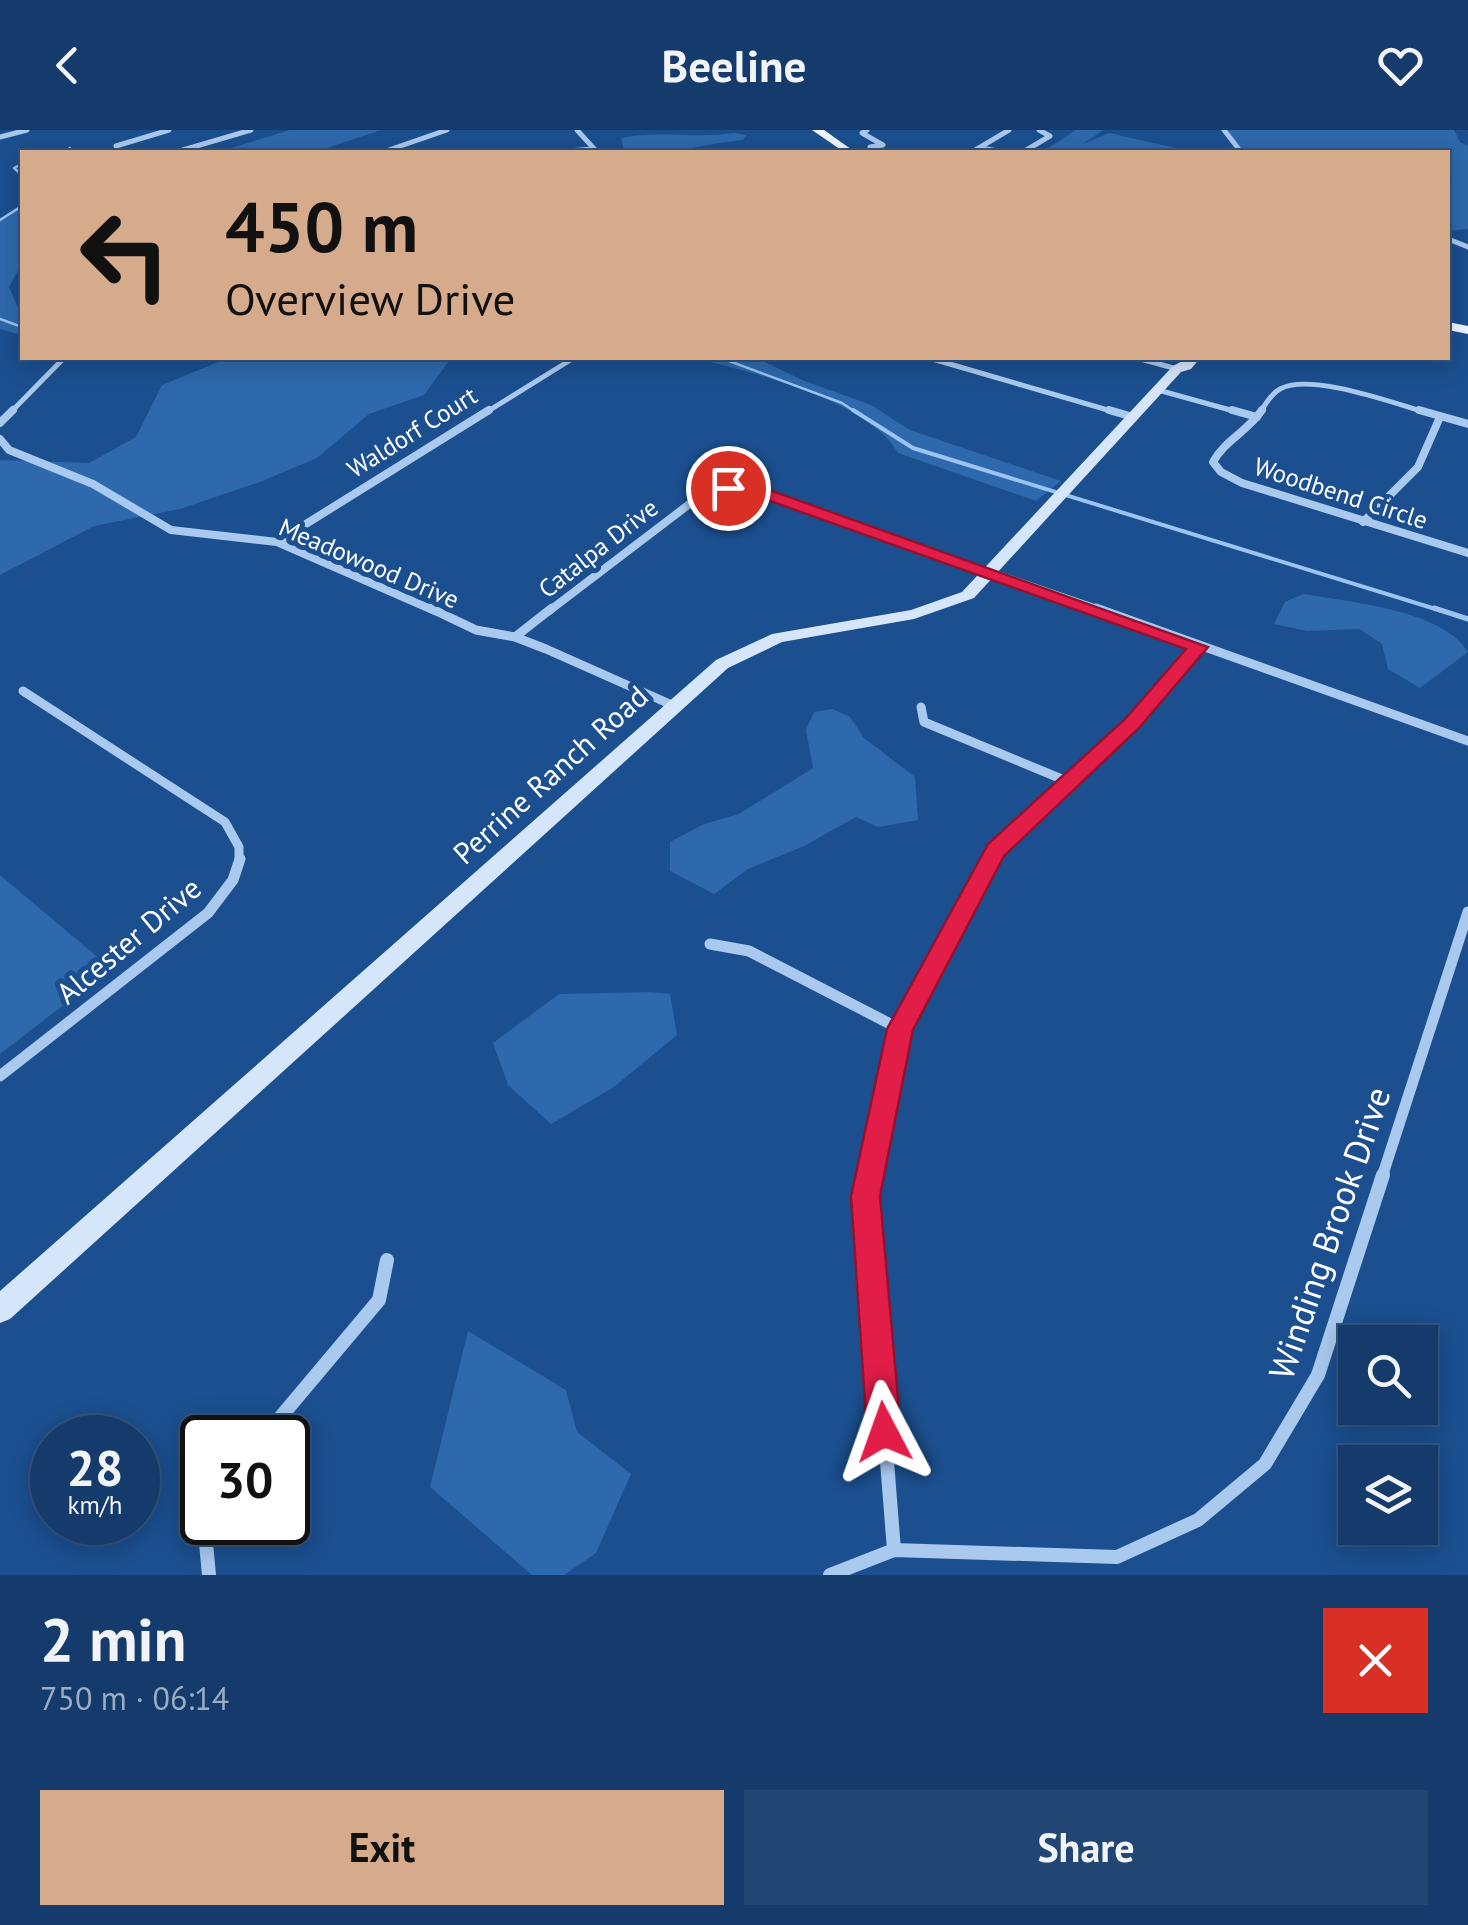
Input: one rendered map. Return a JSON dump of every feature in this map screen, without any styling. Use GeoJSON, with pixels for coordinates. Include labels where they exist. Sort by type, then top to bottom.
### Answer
{"type":"FeatureCollection","features":[{"type":"Feature","properties":{"kind":"main road"},"geometry":{"type":"LineString","coordinates":[[818,130],[847,150]]}},
{"type":"Feature","properties":{"kind":"street"},"geometry":{"type":"LineString","coordinates":[[0,137],[27,130]]}},
{"type":"Feature","properties":{"kind":"street"},"geometry":{"type":"LineString","coordinates":[[117,150],[116,146],[169,130]]}},
{"type":"Feature","properties":{"kind":"street"},"geometry":{"type":"LineString","coordinates":[[183,150],[251,130]]}},
{"type":"Feature","properties":{"kind":"street"},"geometry":{"type":"LineString","coordinates":[[390,150],[447,130]]}},
{"type":"Feature","properties":{"kind":"street"},"geometry":{"type":"LineString","coordinates":[[868,130],[862,133],[883,145],[870,147],[875,150]]}},
{"type":"Feature","properties":{"kind":"street"},"geometry":{"type":"LineString","coordinates":[[976,150],[1009,130]]}},
{"type":"Feature","properties":{"kind":"street"},"geometry":{"type":"LineString","coordinates":[[1026,150],[1050,136],[1039,130]]}},
{"type":"Feature","properties":{"kind":"street"},"geometry":{"type":"LineString","coordinates":[[1224,130],[1239,150]]}},
{"type":"Feature","properties":{"kind":"street"},"geometry":{"type":"LineString","coordinates":[[980,148],[992,150]]}},
{"type":"Feature","properties":{"kind":"street"},"geometry":{"type":"LineString","coordinates":[[0,423],[62,360]]}},
{"type":"Feature","properties":{"kind":"street","name":"Waldorf Court"},"geometry":{"type":"LineString","coordinates":[[277,542],[570,360]]}},
{"type":"Feature","properties":{"kind":"street"},"geometry":{"type":"LineString","coordinates":[[937,360],[1133,417]]}},
{"type":"Feature","properties":{"kind":"street","name":"Perrine Ranch Road"},"geometry":{"type":"LineString","coordinates":[[0,1309],[722,664],[778,638],[914,614],[968,595],[1048,512],[1177,363]]}},
{"type":"Feature","properties":{"kind":"street","name":"Woodbend Circle"},"geometry":{"type":"LineString","coordinates":[[1468,424],[1304,384],[1284,387],[1273,394],[1249,428],[1216,452],[1213,462],[1221,472],[1242,483],[1468,553]]}},
{"type":"Feature","properties":{"kind":"street","name":"Woodbend Circle"},"geometry":{"type":"LineString","coordinates":[[1160,387],[1259,414]]}},
{"type":"Feature","properties":{"kind":"street"},"geometry":{"type":"LineString","coordinates":[[1363,522],[1418,467],[1440,417]]}},
{"type":"Feature","properties":{"kind":"street","name":"Meadowood Drive"},"geometry":{"type":"LineString","coordinates":[[0,440],[9,450],[93,484],[171,530],[277,542],[476,630],[515,637],[672,705]]}},
{"type":"Feature","properties":{"kind":"street","name":"Catalpa Drive"},"geometry":{"type":"LineString","coordinates":[[515,637],[705,492],[728,488],[758,492],[993,572],[1468,741]]}},
{"type":"Feature","properties":{"kind":"street"},"geometry":{"type":"LineString","coordinates":[[894,1550],[866,1196],[900,1029],[996,850],[1132,724],[1199,647]]}},
{"type":"Feature","properties":{"kind":"street","name":"Alcester Drive"},"geometry":{"type":"LineString","coordinates":[[0,1076],[208,913],[233,883],[241,860],[238,838],[226,822],[23,691]]}},
{"type":"Feature","properties":{"kind":"street"},"geometry":{"type":"LineString","coordinates":[[921,706],[924,722],[1069,782]]}},
{"type":"Feature","properties":{"kind":"street","name":"Winding Brook Drive"},"geometry":{"type":"LineString","coordinates":[[830,1575],[894,1550],[1117,1557],[1198,1520],[1265,1464],[1318,1374],[1468,912]]}},
{"type":"Feature","properties":{"kind":"street"},"geometry":{"type":"LineString","coordinates":[[710,944],[749,952],[900,1029]]}},
{"type":"Feature","properties":{"kind":"street"},"geometry":{"type":"LineString","coordinates":[[282,1415],[379,1300],[386,1260]]}},
{"type":"Feature","properties":{"kind":"street"},"geometry":{"type":"LineString","coordinates":[[206,1545],[209,1575]]}},
{"type":"Feature","properties":{"kind":"shaded area"},"geometry":{"type":"Polygon","coordinates":[[[290,130],[381,130],[321,150],[225,150],[290,130]]]}},
{"type":"Feature","properties":{"kind":"shaded area"},"geometry":{"type":"Polygon","coordinates":[[[1076,130],[1103,130],[1083,144],[1109,133],[1185,150],[1045,150],[1076,130]]]}},
{"type":"Feature","properties":{"kind":"shaded area"},"geometry":{"type":"Polygon","coordinates":[[[1227,130],[1454,130],[1460,142],[1468,146],[1468,229],[1450,231],[1450,150],[1242,150],[1227,130]]]}},
{"type":"Feature","properties":{"kind":"shaded area"},"geometry":{"type":"Polygon","coordinates":[[[649,135],[746,135],[743,140],[681,150],[624,150],[621,138],[649,135]]]}},
{"type":"Feature","properties":{"kind":"shaded area"},"geometry":{"type":"Polygon","coordinates":[[[20,205],[20,267],[9,287],[20,312],[20,334],[0,329],[0,219],[20,205]]]}},
{"type":"Feature","properties":{"kind":"shaded area"},"geometry":{"type":"Polygon","coordinates":[[[223,360],[450,360],[424,395],[369,414],[317,458],[180,509],[94,526],[0,575],[0,460],[89,463],[136,437],[162,385],[223,360]]]}},
{"type":"Feature","properties":{"kind":"shaded area"},"geometry":{"type":"Polygon","coordinates":[[[701,360],[761,360],[802,380],[871,405],[910,430],[1061,481],[1036,501],[898,453],[862,418],[836,404],[745,371],[701,360]]]}},
{"type":"Feature","properties":{"kind":"shaded area"},"geometry":{"type":"Polygon","coordinates":[[[1303,594],[1417,617],[1456,638],[1468,652],[1420,688],[1388,669],[1382,644],[1359,629],[1307,631],[1274,624],[1285,602],[1303,594]]]}},
{"type":"Feature","properties":{"kind":"shaded area"},"geometry":{"type":"Polygon","coordinates":[[[832,709],[850,717],[864,738],[915,777],[918,820],[878,827],[856,817],[804,846],[748,869],[714,894],[670,871],[670,842],[704,824],[739,814],[813,768],[806,730],[814,712],[832,709]]]}},
{"type":"Feature","properties":{"kind":"shaded area"},"geometry":{"type":"Polygon","coordinates":[[[0,875],[101,960],[96,980],[0,1054],[0,875]]]}},
{"type":"Feature","properties":{"kind":"shaded area"},"geometry":{"type":"Polygon","coordinates":[[[559,994],[670,994],[677,1035],[614,1087],[551,1124],[508,1085],[493,1043],[559,994]]]}},
{"type":"Feature","properties":{"kind":"shaded area"},"geometry":{"type":"Polygon","coordinates":[[[468,1331],[566,1390],[577,1432],[631,1474],[596,1553],[564,1575],[532,1575],[430,1487],[468,1331]]]}},
{"type":"Feature","properties":{"kind":"waterway"},"geometry":{"type":"LineString","coordinates":[[66,150],[70,148]]}},
{"type":"Feature","properties":{"kind":"waterway"},"geometry":{"type":"LineString","coordinates":[[20,165],[14,168],[20,173]]}},
{"type":"Feature","properties":{"kind":"waterway"},"geometry":{"type":"LineString","coordinates":[[0,220],[20,207]]}},
{"type":"Feature","properties":{"kind":"waterway"},"geometry":{"type":"LineString","coordinates":[[0,319],[20,326]]}},
{"type":"Feature","properties":{"kind":"waterway"},"geometry":{"type":"LineString","coordinates":[[726,360],[842,403],[857,413]]}},
{"type":"Feature","properties":{"kind":"waterway"},"geometry":{"type":"LineString","coordinates":[[853,410],[913,448],[1442,611]]}},
{"type":"Feature","properties":{"kind":"waterway"},"geometry":{"type":"LineString","coordinates":[[1434,608],[1468,619]]}},
{"type":"Feature","properties":{"kind":"route"},"geometry":{"type":"LineString","coordinates":[[728,488],[758,492],[1199,647],[1132,724],[996,850],[900,1029],[866,1196],[884,1432]]}}]}
